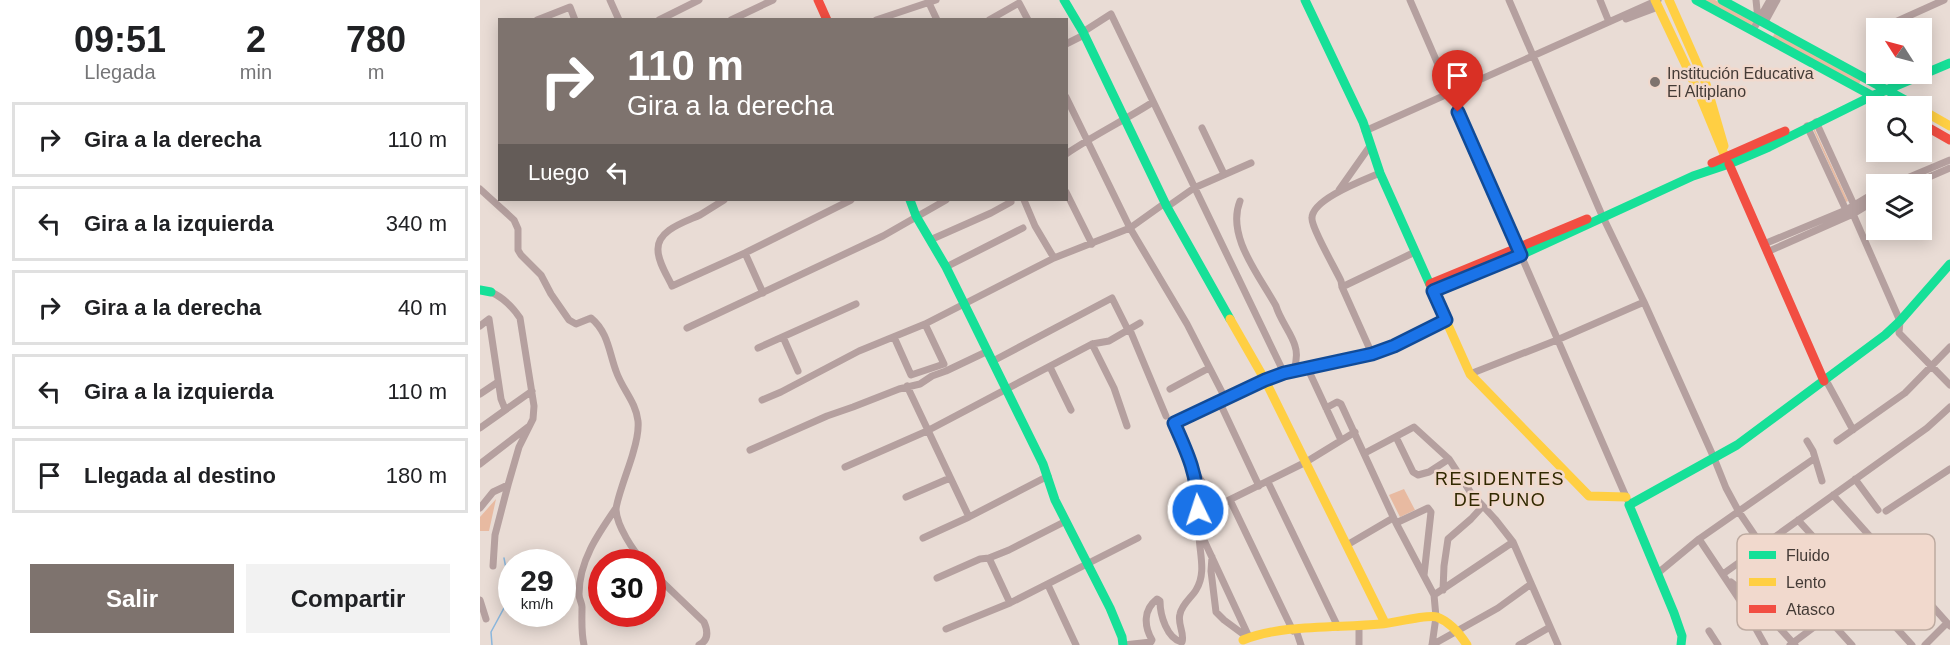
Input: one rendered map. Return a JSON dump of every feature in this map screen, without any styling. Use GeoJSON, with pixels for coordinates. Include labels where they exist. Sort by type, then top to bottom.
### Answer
{"type":"FeatureCollection","features":[{"type":"Feature","properties":{"kind":"street"},"geometry":{"type":"LineString","coordinates":[[610,0],[619,18]]}},
{"type":"Feature","properties":{"kind":"street"},"geometry":{"type":"LineString","coordinates":[[662,18],[699,0]]}},
{"type":"Feature","properties":{"kind":"street"},"geometry":{"type":"LineString","coordinates":[[735,18],[773,0]]}},
{"type":"Feature","properties":{"kind":"street"},"geometry":{"type":"LineString","coordinates":[[818,0],[826,18]]}},
{"type":"Feature","properties":{"kind":"street"},"geometry":{"type":"LineString","coordinates":[[1064,0],[1084,34],[1166,205],[1265,380],[1385,623]]}},
{"type":"Feature","properties":{"kind":"street"},"geometry":{"type":"LineString","coordinates":[[1305,0],[1363,122],[1380,174],[1470,374],[1589,496],[1628,501],[1737,445],[1885,335],[1950,264]]}},
{"type":"Feature","properties":{"kind":"street"},"geometry":{"type":"LineString","coordinates":[[1410,0],[1628,501],[1682,636],[1682,644]]}},
{"type":"Feature","properties":{"kind":"street"},"geometry":{"type":"LineString","coordinates":[[1509,0],[1603,215],[1714,458],[1725,488],[1754,534]]}},
{"type":"Feature","properties":{"kind":"street"},"geometry":{"type":"LineString","coordinates":[[1600,0],[1609,22]]}},
{"type":"Feature","properties":{"kind":"street"},"geometry":{"type":"LineString","coordinates":[[1696,0],[1873,96]]}},
{"type":"Feature","properties":{"kind":"street"},"geometry":{"type":"LineString","coordinates":[[1722,0],[1897,96]]}},
{"type":"Feature","properties":{"kind":"street"},"geometry":{"type":"LineString","coordinates":[[1756,0],[1758,20]]}},
{"type":"Feature","properties":{"kind":"street"},"geometry":{"type":"LineString","coordinates":[[1753,30],[1770,0]]}},
{"type":"Feature","properties":{"kind":"street"},"geometry":{"type":"LineString","coordinates":[[1771,26],[1766,20],[1777,0]]}},
{"type":"Feature","properties":{"kind":"street"},"geometry":{"type":"LineString","coordinates":[[1904,18],[1944,0]]}},
{"type":"Feature","properties":{"kind":"street"},"geometry":{"type":"LineString","coordinates":[[882,18],[932,2],[936,18]]}},
{"type":"Feature","properties":{"kind":"street"},"geometry":{"type":"LineString","coordinates":[[1365,131],[1609,22],[1663,2]]}},
{"type":"Feature","properties":{"kind":"street"},"geometry":{"type":"LineString","coordinates":[[1585,33],[1595,33],[1663,2]]}},
{"type":"Feature","properties":{"kind":"street"},"geometry":{"type":"LineString","coordinates":[[1663,2],[1726,159],[1824,381],[1828,384],[1853,430]]}},
{"type":"Feature","properties":{"kind":"street"},"geometry":{"type":"LineString","coordinates":[[993,18],[1019,3],[1027,18]]}},
{"type":"Feature","properties":{"kind":"street"},"geometry":{"type":"LineString","coordinates":[[542,18],[570,8],[574,18]]}},
{"type":"Feature","properties":{"kind":"street"},"geometry":{"type":"LineString","coordinates":[[1068,43],[1111,14],[1284,373]]}},
{"type":"Feature","properties":{"kind":"street"},"geometry":{"type":"LineString","coordinates":[[1767,38],[1771,26]]}},
{"type":"Feature","properties":{"kind":"street"},"geometry":{"type":"LineString","coordinates":[[1432,288],[1693,176],[1869,94],[1886,90],[1950,63]]}},
{"type":"Feature","properties":{"kind":"street"},"geometry":{"type":"LineString","coordinates":[[1726,159],[1768,147],[1869,94]]}},
{"type":"Feature","properties":{"kind":"street"},"geometry":{"type":"LineString","coordinates":[[1068,102],[1130,228],[1187,324],[1223,394],[1219,401]]}},
{"type":"Feature","properties":{"kind":"street"},"geometry":{"type":"LineString","coordinates":[[1068,153],[1153,102]]}},
{"type":"Feature","properties":{"kind":"street"},"geometry":{"type":"LineString","coordinates":[[1932,116],[1950,126]]}},
{"type":"Feature","properties":{"kind":"street"},"geometry":{"type":"LineString","coordinates":[[1812,124],[1854,205]]}},
{"type":"Feature","properties":{"kind":"street"},"geometry":{"type":"LineString","coordinates":[[1812,124],[1849,212],[1900,321],[1899,333],[1950,385]]}},
{"type":"Feature","properties":{"kind":"street"},"geometry":{"type":"LineString","coordinates":[[1202,128],[1224,174]]}},
{"type":"Feature","properties":{"kind":"street"},"geometry":{"type":"LineString","coordinates":[[1932,130],[1950,140]]}},
{"type":"Feature","properties":{"kind":"street"},"geometry":{"type":"LineString","coordinates":[[1337,192],[1370,146]]}},
{"type":"Feature","properties":{"kind":"street"},"geometry":{"type":"LineString","coordinates":[[1917,174],[1950,160]]}},
{"type":"Feature","properties":{"kind":"street"},"geometry":{"type":"LineString","coordinates":[[762,400],[859,351],[925,324],[1054,258],[1130,228],[1194,188],[1251,164]]}},
{"type":"Feature","properties":{"kind":"street"},"geometry":{"type":"LineString","coordinates":[[1932,176],[1950,168]]}},
{"type":"Feature","properties":{"kind":"street"},"geometry":{"type":"LineString","coordinates":[[1372,354],[1341,281],[1311,220],[1312,214],[1329,196],[1380,174]]}},
{"type":"Feature","properties":{"kind":"street"},"geometry":{"type":"LineString","coordinates":[[480,189],[514,220],[518,229],[518,250],[541,274],[551,294],[569,320],[576,324],[591,318],[599,325],[610,346],[621,384],[636,406],[639,423],[636,440],[616,508],[589,550],[583,569],[579,596],[582,604],[581,634],[584,645]]}},
{"type":"Feature","properties":{"kind":"street"},"geometry":{"type":"LineString","coordinates":[[1068,196],[1092,244]]}},
{"type":"Feature","properties":{"kind":"street"},"geometry":{"type":"LineString","coordinates":[[1849,212],[1854,205],[1866,198]]}},
{"type":"Feature","properties":{"kind":"street"},"geometry":{"type":"LineString","coordinates":[[722,201],[664,234],[658,246],[658,254],[672,286],[745,253],[849,201]]}},
{"type":"Feature","properties":{"kind":"street"},"geometry":{"type":"LineString","coordinates":[[910,201],[916,216],[946,267],[1007,389],[1048,476],[1055,500],[1116,622],[1124,645],[1151,642],[1145,620],[1148,610],[1157,599],[1160,601],[1160,614],[1164,624],[1175,639],[1182,642],[1184,638],[1180,615],[1201,579],[1202,554],[1199,531]]}},
{"type":"Feature","properties":{"kind":"street"},"geometry":{"type":"LineString","coordinates":[[687,328],[882,236],[944,201]]}},
{"type":"Feature","properties":{"kind":"street"},"geometry":{"type":"LineString","coordinates":[[1024,201],[1035,226],[1054,258]]}},
{"type":"Feature","properties":{"kind":"street"},"geometry":{"type":"LineString","coordinates":[[1240,201],[1236,214],[1238,234],[1295,345],[1294,370]]}},
{"type":"Feature","properties":{"kind":"street"},"geometry":{"type":"LineString","coordinates":[[930,240],[1011,202]]}},
{"type":"Feature","properties":{"kind":"street"},"geometry":{"type":"LineString","coordinates":[[1766,248],[1866,204]]}},
{"type":"Feature","properties":{"kind":"street"},"geometry":{"type":"LineString","coordinates":[[946,267],[1023,228]]}},
{"type":"Feature","properties":{"kind":"street"},"geometry":{"type":"LineString","coordinates":[[1342,287],[1415,252]]}},
{"type":"Feature","properties":{"kind":"street"},"geometry":{"type":"LineString","coordinates":[[745,253],[763,293]]}},
{"type":"Feature","properties":{"kind":"street"},"geometry":{"type":"LineString","coordinates":[[480,290],[491,292],[506,300],[520,318],[534,406],[530,426],[519,447],[495,535],[493,566]]}},
{"type":"Feature","properties":{"kind":"street"},"geometry":{"type":"LineString","coordinates":[[993,361],[1112,298],[1129,330],[1166,416]]}},
{"type":"Feature","properties":{"kind":"street"},"geometry":{"type":"LineString","coordinates":[[1470,374],[1557,340],[1644,302]]}},
{"type":"Feature","properties":{"kind":"street"},"geometry":{"type":"LineString","coordinates":[[758,348],[856,304]]}},
{"type":"Feature","properties":{"kind":"street"},"geometry":{"type":"LineString","coordinates":[[480,326],[489,319],[498,382],[505,410]]}},
{"type":"Feature","properties":{"kind":"street"},"geometry":{"type":"LineString","coordinates":[[1355,432],[1306,462],[1215,507],[1194,470],[1174,423],[1265,380],[1294,370],[1372,354],[1394,346],[1446,320]]}},
{"type":"Feature","properties":{"kind":"street"},"geometry":{"type":"LineString","coordinates":[[845,467],[927,431],[1092,345],[1109,340],[1140,323]]}},
{"type":"Feature","properties":{"kind":"street"},"geometry":{"type":"LineString","coordinates":[[894,337],[911,375],[944,363],[925,324]]}},
{"type":"Feature","properties":{"kind":"street"},"geometry":{"type":"LineString","coordinates":[[783,337],[798,371]]}},
{"type":"Feature","properties":{"kind":"street"},"geometry":{"type":"LineString","coordinates":[[1092,345],[1114,388],[1127,426]]}},
{"type":"Feature","properties":{"kind":"street"},"geometry":{"type":"LineString","coordinates":[[1837,441],[1905,393],[1950,347]]}},
{"type":"Feature","properties":{"kind":"street"},"geometry":{"type":"LineString","coordinates":[[750,450],[827,416],[907,386],[920,384],[932,376],[988,351]]}},
{"type":"Feature","properties":{"kind":"street"},"geometry":{"type":"LineString","coordinates":[[1050,367],[1071,410]]}},
{"type":"Feature","properties":{"kind":"street"},"geometry":{"type":"LineString","coordinates":[[1307,367],[1341,440]]}},
{"type":"Feature","properties":{"kind":"street"},"geometry":{"type":"LineString","coordinates":[[1170,389],[1209,368]]}},
{"type":"Feature","properties":{"kind":"street"},"geometry":{"type":"LineString","coordinates":[[480,394],[498,382]]}},
{"type":"Feature","properties":{"kind":"street"},"geometry":{"type":"LineString","coordinates":[[907,386],[969,517]]}},
{"type":"Feature","properties":{"kind":"street"},"geometry":{"type":"LineString","coordinates":[[480,428],[532,391]]}},
{"type":"Feature","properties":{"kind":"street"},"geometry":{"type":"LineString","coordinates":[[1219,401],[1259,486]]}},
{"type":"Feature","properties":{"kind":"street"},"geometry":{"type":"LineString","coordinates":[[1326,408],[1337,402],[1341,404],[1395,521],[1434,595],[1436,617],[1432,645]]}},
{"type":"Feature","properties":{"kind":"street"},"geometry":{"type":"LineString","coordinates":[[1779,534],[1927,428],[1950,407]]}},
{"type":"Feature","properties":{"kind":"street"},"geometry":{"type":"LineString","coordinates":[[480,464],[530,426]]}},
{"type":"Feature","properties":{"kind":"street"},"geometry":{"type":"LineString","coordinates":[[1365,453],[1414,428],[1449,459],[1471,493],[1513,542],[1558,645]]}},
{"type":"Feature","properties":{"kind":"street"},"geometry":{"type":"LineString","coordinates":[[1396,436],[1413,472],[1418,475],[1429,472],[1449,459]]}},
{"type":"Feature","properties":{"kind":"street"},"geometry":{"type":"LineString","coordinates":[[1808,441],[1822,481]]}},
{"type":"Feature","properties":{"kind":"street"},"geometry":{"type":"LineString","coordinates":[[1658,573],[1699,540],[1815,458]]}},
{"type":"Feature","properties":{"kind":"street"},"geometry":{"type":"LineString","coordinates":[[1856,479],[1882,511],[1950,469]]}},
{"type":"Feature","properties":{"kind":"street"},"geometry":{"type":"LineString","coordinates":[[1194,470],[1198,493],[1196,523],[1245,640]]}},
{"type":"Feature","properties":{"kind":"street"},"geometry":{"type":"LineString","coordinates":[[923,537],[969,517],[1048,476]]}},
{"type":"Feature","properties":{"kind":"street"},"geometry":{"type":"LineString","coordinates":[[906,497],[950,478]]}},
{"type":"Feature","properties":{"kind":"street"},"geometry":{"type":"LineString","coordinates":[[1268,482],[1338,627]]}},
{"type":"Feature","properties":{"kind":"street"},"geometry":{"type":"LineString","coordinates":[[480,508],[493,492],[508,485]]}},
{"type":"Feature","properties":{"kind":"street"},"geometry":{"type":"LineString","coordinates":[[1833,495],[1869,534]]}},
{"type":"Feature","properties":{"kind":"street"},"geometry":{"type":"LineString","coordinates":[[1230,500],[1301,645]]}},
{"type":"Feature","properties":{"kind":"street"},"geometry":{"type":"LineString","coordinates":[[1443,590],[1448,539],[1483,506]]}},
{"type":"Feature","properties":{"kind":"street"},"geometry":{"type":"LineString","coordinates":[[616,508],[618,518],[635,549]]}},
{"type":"Feature","properties":{"kind":"street"},"geometry":{"type":"LineString","coordinates":[[1347,545],[1395,521],[1428,508],[1431,512],[1424,575]]}},
{"type":"Feature","properties":{"kind":"street"},"geometry":{"type":"LineString","coordinates":[[1798,520],[1811,534]]}},
{"type":"Feature","properties":{"kind":"street"},"geometry":{"type":"LineString","coordinates":[[938,578],[980,559],[1009,550],[1066,521]]}},
{"type":"Feature","properties":{"kind":"street"},"geometry":{"type":"LineString","coordinates":[[946,629],[1048,585],[1138,538]]}},
{"type":"Feature","properties":{"kind":"street"},"geometry":{"type":"LineString","coordinates":[[1699,540],[1737,598]]}},
{"type":"Feature","properties":{"kind":"street"},"geometry":{"type":"LineString","coordinates":[[1434,595],[1513,542]]}},
{"type":"Feature","properties":{"kind":"street"},"geometry":{"type":"LineString","coordinates":[[1212,557],[1210,571],[1216,612],[1245,640]]}},
{"type":"Feature","properties":{"kind":"street"},"geometry":{"type":"LineString","coordinates":[[989,558],[1010,603]]}},
{"type":"Feature","properties":{"kind":"street"},"geometry":{"type":"LineString","coordinates":[[1723,574],[1737,564]]}},
{"type":"Feature","properties":{"kind":"street"},"geometry":{"type":"LineString","coordinates":[[1723,574],[1737,586]]}},
{"type":"Feature","properties":{"kind":"street"},"geometry":{"type":"LineString","coordinates":[[1432,645],[1498,608],[1531,584]]}},
{"type":"Feature","properties":{"kind":"street"},"geometry":{"type":"LineString","coordinates":[[666,585],[704,622],[707,636],[699,645]]}},
{"type":"Feature","properties":{"kind":"street"},"geometry":{"type":"LineString","coordinates":[[1048,585],[1076,645]]}},
{"type":"Feature","properties":{"kind":"street"},"geometry":{"type":"LineString","coordinates":[[480,600],[486,619]]}},
{"type":"Feature","properties":{"kind":"street"},"geometry":{"type":"LineString","coordinates":[[1925,645],[1949,625],[1935,609]]}},
{"type":"Feature","properties":{"kind":"street"},"geometry":{"type":"LineString","coordinates":[[1245,640],[1295,630],[1436,617],[1457,630],[1467,645]]}},
{"type":"Feature","properties":{"kind":"street"},"geometry":{"type":"LineString","coordinates":[[1359,625],[1359,645]]}},
{"type":"Feature","properties":{"kind":"street"},"geometry":{"type":"LineString","coordinates":[[1519,645],[1550,627]]}},
{"type":"Feature","properties":{"kind":"street"},"geometry":{"type":"LineString","coordinates":[[1756,630],[1765,645]]}},
{"type":"Feature","properties":{"kind":"street"},"geometry":{"type":"LineString","coordinates":[[1781,630],[1793,644],[1811,630]]}},
{"type":"Feature","properties":{"kind":"street"},"geometry":{"type":"LineString","coordinates":[[1838,630],[1852,645]]}},
{"type":"Feature","properties":{"kind":"street"},"geometry":{"type":"LineString","coordinates":[[1898,630],[1912,645]]}},
{"type":"Feature","properties":{"kind":"street"},"geometry":{"type":"LineString","coordinates":[[1709,631],[1718,645]]}},
{"type":"Feature","properties":{"kind":"shaded area"},"geometry":{"type":"Polygon","coordinates":[[[1701,0],[1715,0],[1755,21],[1752,27],[1701,0]]]}},
{"type":"Feature","properties":{"kind":"shaded area"},"geometry":{"type":"Polygon","coordinates":[[[1775,33],[1861,80],[1859,84],[1772,38],[1775,33]]]}},
{"type":"Feature","properties":{"kind":"shaded area"},"geometry":{"type":"Polygon","coordinates":[[[1813,129],[1848,201],[1846,202],[1813,129]]]}},
{"type":"Feature","properties":{"kind":"shaded area"},"geometry":{"type":"Polygon","coordinates":[[[1404,489],[1415,510],[1400,517],[1389,495],[1404,489]]]}},
{"type":"Feature","properties":{"kind":"shaded area"},"geometry":{"type":"Polygon","coordinates":[[[496,499],[489,531],[480,531],[480,517],[496,499]]]}},
{"type":"Feature","properties":{"kind":"waterway"},"geometry":{"type":"LineString","coordinates":[[492,645],[491,632],[498,619]]}},
{"type":"Feature","properties":{"kind":"traffic: fast"},"geometry":{"type":"LineString","coordinates":[[1064,0],[1083,32],[1167,207],[1230,319]]}},
{"type":"Feature","properties":{"kind":"traffic: fast"},"geometry":{"type":"LineString","coordinates":[[1305,0],[1363,122],[1380,173],[1435,296]]}},
{"type":"Feature","properties":{"kind":"traffic: fast"},"geometry":{"type":"LineString","coordinates":[[1696,0],[1873,96]]}},
{"type":"Feature","properties":{"kind":"traffic: fast"},"geometry":{"type":"LineString","coordinates":[[1722,0],[1898,96]]}},
{"type":"Feature","properties":{"kind":"traffic: fast"},"geometry":{"type":"LineString","coordinates":[[1433,291],[1521,255],[1693,176],[1769,147],[1872,96],[1950,63]]}},
{"type":"Feature","properties":{"kind":"traffic: fast"},"geometry":{"type":"LineString","coordinates":[[910,201],[916,216],[946,267],[1043,464],[1055,500],[1110,608],[1123,645]]}},
{"type":"Feature","properties":{"kind":"traffic: fast"},"geometry":{"type":"LineString","coordinates":[[1681,645],[1682,636],[1674,613],[1629,505],[1737,445],[1885,335],[1950,264]]}},
{"type":"Feature","properties":{"kind":"traffic: fast"},"geometry":{"type":"LineString","coordinates":[[480,290],[491,292]]}},
{"type":"Feature","properties":{"kind":"traffic: fast"},"geometry":{"type":"LineString","coordinates":[[1265,380],[1371,354],[1446,320]]}},
{"type":"Feature","properties":{"kind":"traffic: slow"},"geometry":{"type":"LineString","coordinates":[[1655,0],[1698,91],[1724,154]]}},
{"type":"Feature","properties":{"kind":"traffic: slow"},"geometry":{"type":"LineString","coordinates":[[1669,0],[1706,84],[1724,146]]}},
{"type":"Feature","properties":{"kind":"traffic: slow"},"geometry":{"type":"LineString","coordinates":[[1932,116],[1950,126]]}},
{"type":"Feature","properties":{"kind":"traffic: slow"},"geometry":{"type":"LineString","coordinates":[[1435,296],[1470,374],[1589,496],[1626,497]]}},
{"type":"Feature","properties":{"kind":"traffic: slow"},"geometry":{"type":"LineString","coordinates":[[1230,319],[1265,380],[1385,623]]}},
{"type":"Feature","properties":{"kind":"traffic: slow"},"geometry":{"type":"LineString","coordinates":[[1243,640],[1275,631],[1381,624],[1432,616],[1450,625],[1467,645]]}},
{"type":"Feature","properties":{"kind":"traffic: jam"},"geometry":{"type":"LineString","coordinates":[[818,0],[826,18]]}},
{"type":"Feature","properties":{"kind":"traffic: jam"},"geometry":{"type":"LineString","coordinates":[[1932,130],[1950,140]]}},
{"type":"Feature","properties":{"kind":"traffic: jam"},"geometry":{"type":"LineString","coordinates":[[1712,163],[1785,131]]}},
{"type":"Feature","properties":{"kind":"traffic: jam"},"geometry":{"type":"LineString","coordinates":[[1729,164],[1824,381]]}},
{"type":"Feature","properties":{"kind":"traffic: jam"},"geometry":{"type":"LineString","coordinates":[[1430,284],[1587,219]]}},
{"type":"Feature","properties":{"kind":"place","name":"Institución Educativa El Altiplano"},"geometry":{"type":"Point","coordinates":[1655,82]}},
{"type":"Feature","properties":{"kind":"district","name":"RESIDENTES DE PUNO"},"geometry":{"type":"Point","coordinates":[1500,489]}},
{"type":"Feature","properties":{"kind":"route"},"geometry":{"type":"LineString","coordinates":[[1198,510],[1194,470],[1174,423],[1284,373],[1357,358],[1394,346],[1446,320],[1433,291],[1521,255],[1458,112]]}}]}
